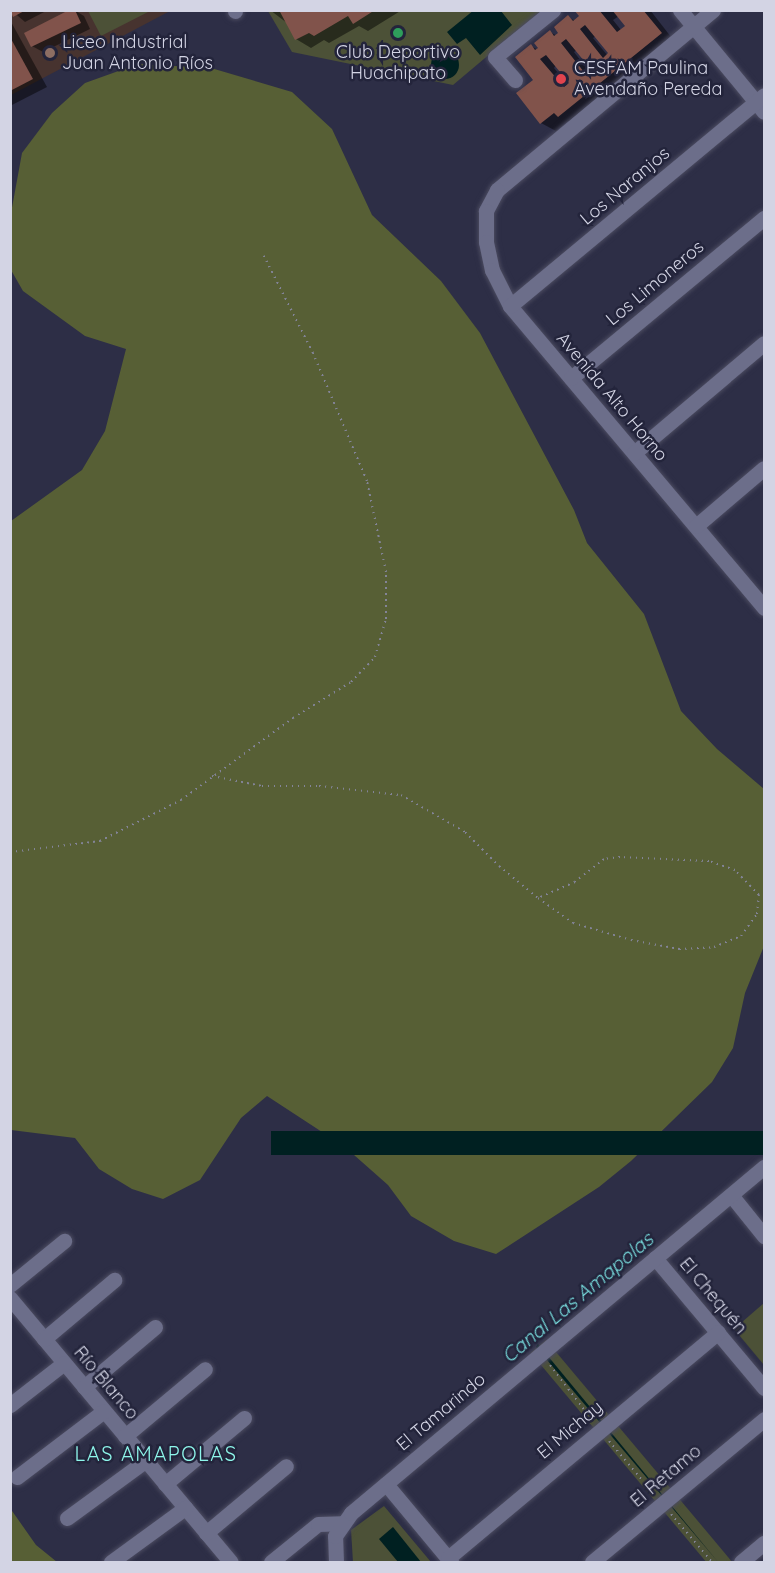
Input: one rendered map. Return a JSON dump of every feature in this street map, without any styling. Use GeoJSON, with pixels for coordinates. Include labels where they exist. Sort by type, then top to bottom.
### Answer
{"type":"FeatureCollection","features":[{"type":"Feature","properties":{"kind":"street"},"geometry":{"type":"LineString","coordinates":[[515,80],[495,57],[553,10]]}},
{"type":"Feature","properties":{"kind":"street"},"geometry":{"type":"LineString","coordinates":[[680,10],[762,103]]}},
{"type":"Feature","properties":{"kind":"street"},"geometry":{"type":"LineString","coordinates":[[693,26],[713,10]]}},
{"type":"Feature","properties":{"kind":"street","name":"Avenida Alto Horno"},"geometry":{"type":"LineString","coordinates":[[693,26],[498,190],[486,211],[486,242],[494,276],[510,306],[696,526],[762,598]]}},
{"type":"Feature","properties":{"kind":"street","name":"Los Naranjos"},"geometry":{"type":"LineString","coordinates":[[510,306],[762,103]]}},
{"type":"Feature","properties":{"kind":"street","name":"Los Limoneros"},"geometry":{"type":"LineString","coordinates":[[571,378],[765,218]]}},
{"type":"Feature","properties":{"kind":"street"},"geometry":{"type":"LineString","coordinates":[[634,453],[765,343]]}},
{"type":"Feature","properties":{"kind":"street"},"geometry":{"type":"LineString","coordinates":[[696,526],[765,468]]}},
{"type":"Feature","properties":{"kind":"street","name":"El Tamarindo"},"geometry":{"type":"LineString","coordinates":[[342,1523],[541,1353],[765,1167]]}},
{"type":"Feature","properties":{"kind":"street"},"geometry":{"type":"LineString","coordinates":[[731,1195],[765,1236]]}},
{"type":"Feature","properties":{"kind":"street"},"geometry":{"type":"LineString","coordinates":[[10,1285],[64,1241]]}},
{"type":"Feature","properties":{"kind":"street","name":"El Chequén"},"geometry":{"type":"LineString","coordinates":[[655,1258],[765,1388]]}},
{"type":"Feature","properties":{"kind":"street"},"geometry":{"type":"LineString","coordinates":[[44,1339],[114,1280]]}},
{"type":"Feature","properties":{"kind":"street","name":"Río Blanco"},"geometry":{"type":"LineString","coordinates":[[10,1298],[16,1315],[44,1339],[206,1533],[224,1560]]}},
{"type":"Feature","properties":{"kind":"street"},"geometry":{"type":"LineString","coordinates":[[84,1388],[155,1327]]}},
{"type":"Feature","properties":{"kind":"street","name":"El Michay"},"geometry":{"type":"LineString","coordinates":[[449,1560],[718,1332]]}},
{"type":"Feature","properties":{"kind":"street"},"geometry":{"type":"LineString","coordinates":[[10,1405],[64,1364]]}},
{"type":"Feature","properties":{"kind":"street"},"geometry":{"type":"LineString","coordinates":[[125,1436],[205,1369]]}},
{"type":"Feature","properties":{"kind":"street"},"geometry":{"type":"LineString","coordinates":[[17,1477],[104,1411]]}},
{"type":"Feature","properties":{"kind":"street"},"geometry":{"type":"LineString","coordinates":[[165,1484],[244,1418]]}},
{"type":"Feature","properties":{"kind":"street","name":"El Retamo"},"geometry":{"type":"LineString","coordinates":[[592,1563],[765,1419]]}},
{"type":"Feature","properties":{"kind":"street"},"geometry":{"type":"LineString","coordinates":[[67,1518],[145,1461]]}},
{"type":"Feature","properties":{"kind":"street"},"geometry":{"type":"LineString","coordinates":[[206,1533],[286,1466]]}},
{"type":"Feature","properties":{"kind":"street"},"geometry":{"type":"LineString","coordinates":[[386,1484],[449,1560]]}},
{"type":"Feature","properties":{"kind":"street"},"geometry":{"type":"LineString","coordinates":[[111,1563],[185,1508]]}},
{"type":"Feature","properties":{"kind":"street"},"geometry":{"type":"LineString","coordinates":[[271,1563],[318,1524],[342,1523],[334,1542],[336,1563]]}},
{"type":"Feature","properties":{"kind":"street"},"geometry":{"type":"LineString","coordinates":[[741,1563],[765,1543]]}},
{"type":"Feature","properties":{"kind":"path"},"geometry":{"type":"LineString","coordinates":[[10,852],[100,841],[181,800],[212,776],[351,682],[375,657],[386,619],[386,572],[367,481],[313,353],[264,256]]}},
{"type":"Feature","properties":{"kind":"path"},"geometry":{"type":"LineString","coordinates":[[212,776],[262,786],[319,786],[401,795],[465,832],[538,898],[573,923],[679,949],[714,947],[741,936],[757,914],[759,895],[735,870],[709,861],[620,857],[604,859],[574,882],[538,898]]}},
{"type":"Feature","properties":{"kind":"path"},"geometry":{"type":"LineString","coordinates":[[541,1353],[600,1430]]}},
{"type":"Feature","properties":{"kind":"shaded area","name":"Liceo Industrial Juan Antonio Ríos"},"geometry":{"type":"Polygon","coordinates":[[[11,11],[170,11],[11,95],[11,11]]]}},
{"type":"Feature","properties":{"kind":"shaded area"},"geometry":{"type":"Polygon","coordinates":[[[88,11],[150,11],[101,36],[88,11]]]}},
{"type":"Feature","properties":{"kind":"shaded area","name":"Club Deportivo Huachipato"},"geometry":{"type":"Polygon","coordinates":[[[268,11],[541,11],[453,85],[292,52],[268,11]]]}},
{"type":"Feature","properties":{"kind":"shaded area"},"geometry":{"type":"Polygon","coordinates":[[[764,1303],[764,1365],[734,1329],[764,1303]]]}},
{"type":"Feature","properties":{"kind":"shaded area"},"geometry":{"type":"Polygon","coordinates":[[[546,1340],[732,1562],[706,1562],[531,1353],[546,1340]]]}},
{"type":"Feature","properties":{"kind":"shaded area"},"geometry":{"type":"Polygon","coordinates":[[[384,1506],[431,1562],[353,1562],[351,1530],[384,1506]]]}},
{"type":"Feature","properties":{"kind":"green space"},"geometry":{"type":"Polygon","coordinates":[[[138,64],[211,68],[292,92],[332,129],[372,215],[441,281],[480,333],[574,510],[587,543],[644,614],[681,711],[717,749],[764,789],[764,946],[745,993],[733,1048],[712,1082],[631,1161],[599,1187],[496,1254],[454,1241],[411,1216],[388,1185],[345,1147],[267,1096],[241,1118],[200,1180],[163,1199],[132,1189],[99,1169],[75,1138],[11,1130],[11,521],[82,470],[105,431],[126,349],[85,336],[23,291],[11,270],[11,213],[22,153],[52,113],[85,83],[138,64]]]}},
{"type":"Feature","properties":{"kind":"green space"},"geometry":{"type":"Polygon","coordinates":[[[10,1508],[36,1545],[57,1562],[11,1562],[10,1508]]]}},
{"type":"Feature","properties":{"kind":"water"},"geometry":{"type":"Polygon","coordinates":[[[474,10],[501,11],[512,25],[480,55],[466,38],[457,44],[447,32],[474,10]]]}},
{"type":"Feature","properties":{"kind":"water"},"geometry":{"type":"Polygon","coordinates":[[[445,51],[455,55],[459,65],[455,75],[445,79],[435,75],[431,65],[435,55],[445,51]]]}},
{"type":"Feature","properties":{"kind":"water"},"geometry":{"type":"Polygon","coordinates":[[[271,1131],[764,1131],[764,1155],[271,1155],[271,1131]]]}},
{"type":"Feature","properties":{"kind":"water"},"geometry":{"type":"Polygon","coordinates":[[[538,1344],[718,1562],[536,1347],[538,1344]]]}},
{"type":"Feature","properties":{"kind":"water"},"geometry":{"type":"Polygon","coordinates":[[[393,1527],[421,1562],[398,1562],[379,1539],[393,1527]]]}},
{"type":"Feature","properties":{"kind":"building"},"geometry":{"type":"Polygon","coordinates":[[[10,10],[26,10],[13,17],[10,10]]]}},
{"type":"Feature","properties":{"kind":"building"},"geometry":{"type":"Polygon","coordinates":[[[69,10],[75,10],[81,23],[31,47],[24,33],[69,10]]]}},
{"type":"Feature","properties":{"kind":"building"},"geometry":{"type":"Polygon","coordinates":[[[279,10],[375,10],[353,24],[348,16],[314,36],[309,33],[295,40],[279,10]]]}},
{"type":"Feature","properties":{"kind":"building"},"geometry":{"type":"Polygon","coordinates":[[[574,10],[599,10],[617,32],[625,26],[612,10],[643,10],[662,33],[558,117],[554,113],[540,124],[516,93],[533,80],[515,57],[531,44],[535,50],[538,48],[534,43],[550,30],[554,36],[558,33],[554,27],[568,15],[573,21],[579,16],[574,10]],[[585,25],[580,29],[603,58],[608,53],[585,25]],[[566,39],[561,43],[584,72],[589,67],[566,39]],[[546,55],[540,59],[564,87],[569,83],[546,55]]]}},
{"type":"Feature","properties":{"kind":"building"},"geometry":{"type":"Polygon","coordinates":[[[10,37],[33,79],[10,91],[10,37]]]}},
{"type":"Feature","properties":{"kind":"place","name":"Club Deportivo Huachipato"},"geometry":{"type":"Point","coordinates":[398,33]}},
{"type":"Feature","properties":{"kind":"place","name":"Liceo Industrial Juan Antonio Ríos"},"geometry":{"type":"Point","coordinates":[50,53]}},
{"type":"Feature","properties":{"kind":"place","name":"CESFAM Paulina Avendaño Pereda"},"geometry":{"type":"Point","coordinates":[561,79]}},
{"type":"Feature","properties":{"kind":"district","name":"LAS AMAPOLAS"},"geometry":{"type":"Point","coordinates":[156,1453]}},
{"type":"Feature","properties":{"kind":"water label","name":"Canal Las Amapolas"},"geometry":{"type":"Point","coordinates":[577,1297]}}]}
